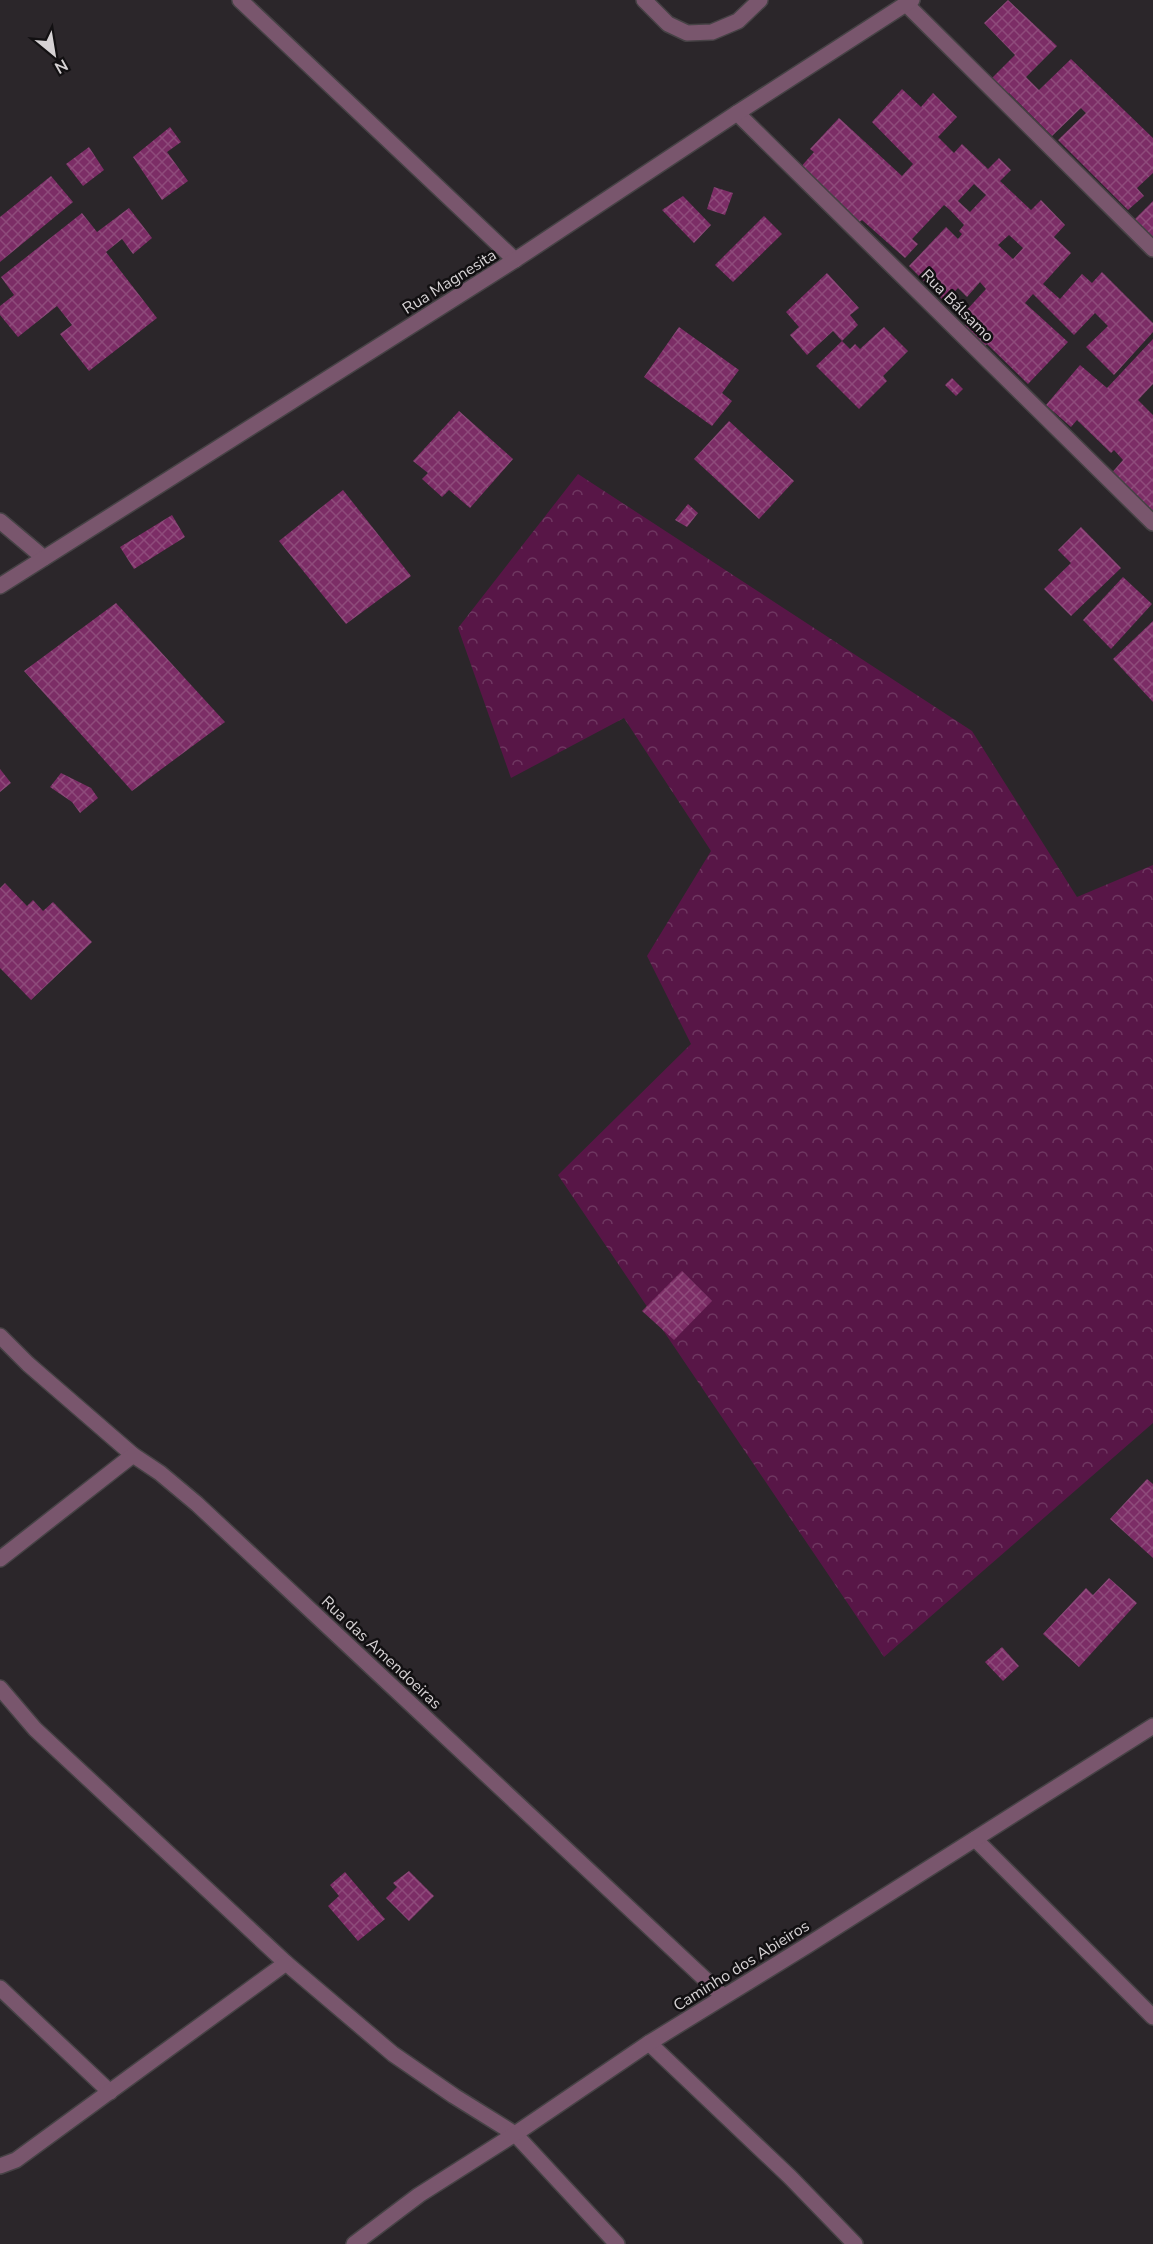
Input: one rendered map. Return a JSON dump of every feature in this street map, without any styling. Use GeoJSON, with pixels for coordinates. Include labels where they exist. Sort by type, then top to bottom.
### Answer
{"type":"FeatureCollection","features":[{"type":"Feature","properties":{"kind":"street"},"geometry":{"type":"LineString","coordinates":[[240,0],[516,260]]}},
{"type":"Feature","properties":{"kind":"street"},"geometry":{"type":"LineString","coordinates":[[644,0],[668,24],[687,33],[712,32],[738,21],[760,0]]}},
{"type":"Feature","properties":{"kind":"street"},"geometry":{"type":"LineString","coordinates":[[909,2],[1153,249]]}},
{"type":"Feature","properties":{"kind":"street","name":"Rua Magnesita"},"geometry":{"type":"LineString","coordinates":[[0,586],[516,260],[909,2]]}},
{"type":"Feature","properties":{"kind":"street","name":"Rua Bálsamo"},"geometry":{"type":"LineString","coordinates":[[737,113],[1153,523]]}},
{"type":"Feature","properties":{"kind":"street"},"geometry":{"type":"LineString","coordinates":[[0,521],[44,558]]}},
{"type":"Feature","properties":{"kind":"street","name":"Rua das Amendoeiras"},"geometry":{"type":"LineString","coordinates":[[0,1336],[28,1364],[133,1455],[160,1473],[206,1512],[723,1996]]}},
{"type":"Feature","properties":{"kind":"street"},"geometry":{"type":"LineString","coordinates":[[0,1559],[133,1455]]}},
{"type":"Feature","properties":{"kind":"street"},"geometry":{"type":"LineString","coordinates":[[0,1688],[35,1729],[286,1963],[393,2054],[515,2134],[617,2244]]}},
{"type":"Feature","properties":{"kind":"street","name":"Caminho dos Abieiros"},"geometry":{"type":"LineString","coordinates":[[354,2244],[419,2195],[515,2134],[650,2043],[1153,1726]]}},
{"type":"Feature","properties":{"kind":"street"},"geometry":{"type":"LineString","coordinates":[[975,1839],[1153,2017]]}},
{"type":"Feature","properties":{"kind":"street"},"geometry":{"type":"LineString","coordinates":[[0,2166],[16,2160],[286,1963]]}},
{"type":"Feature","properties":{"kind":"street"},"geometry":{"type":"LineString","coordinates":[[0,1988],[110,2092]]}},
{"type":"Feature","properties":{"kind":"street"},"geometry":{"type":"LineString","coordinates":[[650,2043],[790,2177],[855,2244]]}},
{"type":"Feature","properties":{"kind":"green space"},"geometry":{"type":"Polygon","coordinates":[[[578,474],[972,731],[1077,897],[1153,865],[1153,1423],[884,1657],[558,1175],[691,1044],[647,956],[711,851],[624,718],[511,778],[458,628],[578,474]]]}},
{"type":"Feature","properties":{"kind":"building"},"geometry":{"type":"Polygon","coordinates":[[[1008,0],[1057,46],[1026,77],[1039,90],[1071,59],[1153,138],[1153,173],[1137,188],[1144,196],[1128,210],[1058,140],[1086,113],[1081,108],[1052,136],[1009,93],[1004,99],[987,83],[1015,55],[984,23],[1008,0]]]}},
{"type":"Feature","properties":{"kind":"building"},"geometry":{"type":"Polygon","coordinates":[[[902,89],[921,107],[933,93],[957,117],[938,137],[954,153],[962,144],[988,169],[999,158],[1011,170],[1000,181],[1031,210],[1041,200],[1065,225],[1054,237],[1071,253],[1043,284],[1060,299],[1082,274],[1092,283],[1102,272],[1153,323],[1153,332],[1114,375],[1086,347],[1108,326],[1095,313],[1074,335],[1033,294],[1025,303],[1068,342],[1028,384],[987,344],[982,350],[961,329],[969,320],[963,314],[986,289],[980,282],[967,297],[958,288],[945,302],[909,266],[946,227],[958,239],[962,234],[959,231],[964,225],[950,210],[944,205],[912,239],[918,244],[905,258],[862,220],[856,225],[799,169],[814,152],[810,149],[839,118],[902,176],[913,164],[872,122],[902,89]],[[974,184],[958,201],[970,212],[986,195],[974,184]],[[1009,235],[998,245],[1013,259],[1023,248],[1009,235]]]}},
{"type":"Feature","properties":{"kind":"building"},"geometry":{"type":"Polygon","coordinates":[[[170,127],[181,142],[167,152],[188,181],[162,200],[133,157],[170,127]]]}},
{"type":"Feature","properties":{"kind":"building"},"geometry":{"type":"Polygon","coordinates":[[[89,147],[104,170],[83,186],[66,164],[89,147]]]}},
{"type":"Feature","properties":{"kind":"building"},"geometry":{"type":"Polygon","coordinates":[[[51,176],[73,202],[0,262],[0,217],[51,176]]]}},
{"type":"Feature","properties":{"kind":"building"},"geometry":{"type":"Polygon","coordinates":[[[714,187],[733,193],[725,215],[707,209],[714,187]]]}},
{"type":"Feature","properties":{"kind":"building"},"geometry":{"type":"Polygon","coordinates":[[[683,196],[711,225],[694,243],[662,210],[683,196]]]}},
{"type":"Feature","properties":{"kind":"building"},"geometry":{"type":"Polygon","coordinates":[[[1153,201],[1153,247],[1130,224],[1153,201]]]}},
{"type":"Feature","properties":{"kind":"building"},"geometry":{"type":"Polygon","coordinates":[[[129,208],[152,238],[133,254],[122,239],[106,252],[157,318],[89,371],[60,334],[72,325],[57,306],[18,337],[0,315],[0,306],[14,295],[1,277],[82,213],[97,232],[129,208]]]}},
{"type":"Feature","properties":{"kind":"building"},"geometry":{"type":"Polygon","coordinates":[[[764,216],[782,234],[733,282],[715,265],[764,216]]]}},
{"type":"Feature","properties":{"kind":"building"},"geometry":{"type":"Polygon","coordinates":[[[827,273],[859,308],[850,315],[858,325],[842,341],[833,331],[807,355],[790,335],[799,327],[786,312],[827,273]]]}},
{"type":"Feature","properties":{"kind":"building"},"geometry":{"type":"Polygon","coordinates":[[[679,327],[739,370],[722,393],[732,401],[712,426],[644,377],[679,327]]]}},
{"type":"Feature","properties":{"kind":"building"},"geometry":{"type":"Polygon","coordinates":[[[884,327],[908,351],[883,376],[887,381],[859,409],[816,366],[842,341],[850,349],[855,344],[860,349],[884,327]]]}},
{"type":"Feature","properties":{"kind":"building"},"geometry":{"type":"Polygon","coordinates":[[[1153,339],[1153,384],[1138,400],[1153,415],[1153,515],[1109,476],[1123,460],[1114,450],[1111,453],[1077,420],[1071,427],[1046,405],[1080,365],[1107,388],[1153,339]]]}},
{"type":"Feature","properties":{"kind":"building"},"geometry":{"type":"Polygon","coordinates":[[[952,378],[963,389],[956,396],[945,385],[952,378]]]}},
{"type":"Feature","properties":{"kind":"building"},"geometry":{"type":"Polygon","coordinates":[[[459,411],[513,459],[470,508],[449,490],[442,497],[422,479],[428,473],[413,461],[459,411]]]}},
{"type":"Feature","properties":{"kind":"building"},"geometry":{"type":"Polygon","coordinates":[[[729,421],[794,481],[759,519],[694,459],[729,421]]]}},
{"type":"Feature","properties":{"kind":"building"},"geometry":{"type":"Polygon","coordinates":[[[343,490],[411,576],[346,624],[279,541],[343,490]]]}},
{"type":"Feature","properties":{"kind":"building"},"geometry":{"type":"Polygon","coordinates":[[[688,504],[698,513],[687,527],[675,520],[688,504]]]}},
{"type":"Feature","properties":{"kind":"building"},"geometry":{"type":"Polygon","coordinates":[[[172,515],[185,537],[134,569],[120,547],[172,515]]]}},
{"type":"Feature","properties":{"kind":"building"},"geometry":{"type":"Polygon","coordinates":[[[1081,527],[1121,568],[1071,616],[1044,589],[1071,563],[1058,550],[1081,527]]]}},
{"type":"Feature","properties":{"kind":"building"},"geometry":{"type":"Polygon","coordinates":[[[1123,577],[1152,604],[1111,649],[1083,620],[1123,577]]]}},
{"type":"Feature","properties":{"kind":"building"},"geometry":{"type":"Polygon","coordinates":[[[116,603],[225,722],[132,791],[24,671],[116,603]]]}},
{"type":"Feature","properties":{"kind":"building"},"geometry":{"type":"Polygon","coordinates":[[[1153,621],[1153,702],[1113,659],[1153,621]]]}},
{"type":"Feature","properties":{"kind":"building"},"geometry":{"type":"Polygon","coordinates":[[[0,769],[11,783],[0,792],[0,769]]]}},
{"type":"Feature","properties":{"kind":"building"},"geometry":{"type":"Polygon","coordinates":[[[61,773],[91,788],[98,798],[80,813],[72,802],[50,787],[61,773]]]}},
{"type":"Feature","properties":{"kind":"building"},"geometry":{"type":"Polygon","coordinates":[[[5,883],[27,906],[33,900],[43,911],[53,902],[92,942],[31,1000],[0,968],[0,888],[5,883]]]}},
{"type":"Feature","properties":{"kind":"building"},"geometry":{"type":"Polygon","coordinates":[[[682,1271],[712,1301],[674,1340],[642,1311],[682,1271]]]}},
{"type":"Feature","properties":{"kind":"building"},"geometry":{"type":"Polygon","coordinates":[[[1147,1479],[1153,1484],[1153,1558],[1110,1519],[1147,1479]]]}},
{"type":"Feature","properties":{"kind":"building"},"geometry":{"type":"Polygon","coordinates":[[[1109,1578],[1137,1603],[1079,1667],[1043,1634],[1086,1588],[1093,1595],[1109,1578]]]}},
{"type":"Feature","properties":{"kind":"building"},"geometry":{"type":"Polygon","coordinates":[[[1002,1647],[1019,1666],[1003,1681],[985,1662],[1002,1647]]]}},
{"type":"Feature","properties":{"kind":"building"},"geometry":{"type":"Polygon","coordinates":[[[409,1871],[434,1896],[409,1921],[386,1898],[397,1887],[393,1883],[409,1871]]]}},
{"type":"Feature","properties":{"kind":"building"},"geometry":{"type":"Polygon","coordinates":[[[345,1872],[385,1919],[358,1941],[328,1906],[339,1896],[330,1885],[345,1872]]]}}]}
